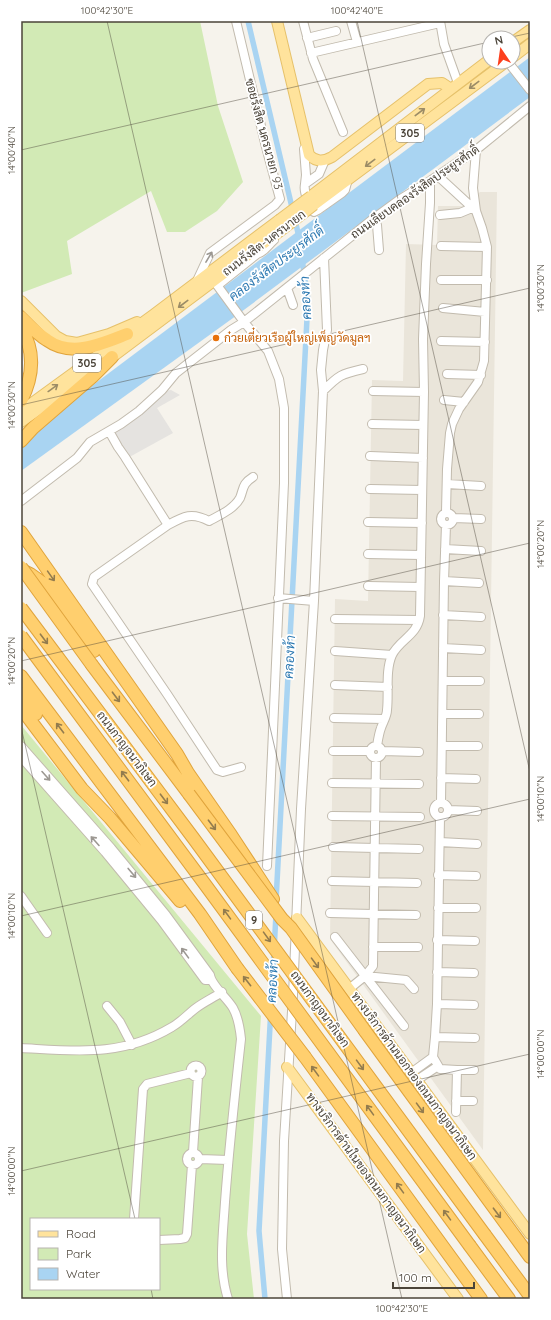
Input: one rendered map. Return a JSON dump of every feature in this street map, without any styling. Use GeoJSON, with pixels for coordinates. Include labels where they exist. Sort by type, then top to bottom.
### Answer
{"type":"FeatureCollection","features":[{"type":"Feature","properties":{"kind":"highway"},"geometry":{"type":"LineString","coordinates":[[21,317],[47,340],[70,349],[90,348],[127,334]]}},
{"type":"Feature","properties":{"kind":"highway"},"geometry":{"type":"LineString","coordinates":[[21,328],[31,352],[32,367],[30,379],[21,401]]}},
{"type":"Feature","properties":{"kind":"highway"},"geometry":{"type":"LineString","coordinates":[[21,441],[33,428],[71,396],[112,357]]}},
{"type":"Feature","properties":{"kind":"highway"},"geometry":{"type":"LineString","coordinates":[[21,532],[168,742],[188,773],[194,791]]}},
{"type":"Feature","properties":{"kind":"highway"},"geometry":{"type":"LineString","coordinates":[[21,569],[44,584],[179,764],[188,773]]}},
{"type":"Feature","properties":{"kind":"highway"},"geometry":{"type":"LineString","coordinates":[[21,569],[92,665],[194,791],[282,919],[294,923],[365,1031],[530,1257]]}},
{"type":"Feature","properties":{"kind":"highway","name":"ถนนกาญจนาภิเษก"},"geometry":{"type":"LineString","coordinates":[[21,608],[194,839],[530,1296]]}},
{"type":"Feature","properties":{"kind":"highway","name":"ถนนกาญจนาภิเษก"},"geometry":{"type":"LineString","coordinates":[[21,636],[509,1299]]}},
{"type":"Feature","properties":{"kind":"highway"},"geometry":{"type":"LineString","coordinates":[[21,676],[224,956],[237,968],[294,1042],[481,1299]]}},
{"type":"Feature","properties":{"kind":"highway"},"geometry":{"type":"LineString","coordinates":[[21,694],[89,785],[110,818]]}},
{"type":"Feature","properties":{"kind":"highway"},"geometry":{"type":"LineString","coordinates":[[21,708],[82,789],[181,896]]}},
{"type":"Feature","properties":{"kind":"main road"},"geometry":{"type":"LineString","coordinates":[[277,21],[305,141],[309,155],[316,161],[325,160],[332,157],[428,84],[442,83],[455,86]]}},
{"type":"Feature","properties":{"kind":"main road"},"geometry":{"type":"LineString","coordinates":[[521,36],[530,30]]}},
{"type":"Feature","properties":{"kind":"main road","name":"ถนนรังสิต-นครนายก"},"geometry":{"type":"LineString","coordinates":[[521,52],[530,44]]}},
{"type":"Feature","properties":{"kind":"main road","name":"ถนนรังสิต-นครนายก"},"geometry":{"type":"LineString","coordinates":[[21,411],[239,250],[281,224],[481,66]]}},
{"type":"Feature","properties":{"kind":"main road","name":"ถนนรังสิต-นครนายก"},"geometry":{"type":"LineString","coordinates":[[313,200],[348,179],[498,70]]}},
{"type":"Feature","properties":{"kind":"main road","name":"ถนนรังสิต-นครนายก"},"geometry":{"type":"LineString","coordinates":[[21,422],[217,284],[281,224]]}},
{"type":"Feature","properties":{"kind":"main road"},"geometry":{"type":"LineString","coordinates":[[21,301],[56,336],[65,341],[77,343],[109,334],[153,315]]}},
{"type":"Feature","properties":{"kind":"main road","name":"ทางบริการด้านนอกของถนนกาญจนาภิเษก"},"geometry":{"type":"LineString","coordinates":[[294,923],[349,989],[530,1234]]}},
{"type":"Feature","properties":{"kind":"main road","name":"ทางบริการด้านในของถนนกาญจนาภิเษก"},"geometry":{"type":"LineString","coordinates":[[287,1067],[458,1299]]}},
{"type":"Feature","properties":{"kind":"street","name":"ซอยรังสิต นครนายก 93"},"geometry":{"type":"LineString","coordinates":[[196,283],[210,253],[275,205],[280,199],[280,193],[266,147],[236,21]]}},
{"type":"Feature","properties":{"kind":"street"},"geometry":{"type":"LineString","coordinates":[[303,21],[311,53],[343,132]]}},
{"type":"Feature","properties":{"kind":"street"},"geometry":{"type":"LineString","coordinates":[[351,21],[356,42]]}},
{"type":"Feature","properties":{"kind":"street"},"geometry":{"type":"LineString","coordinates":[[311,53],[440,22],[455,86]]}},
{"type":"Feature","properties":{"kind":"street"},"geometry":{"type":"LineString","coordinates":[[307,38],[336,31]]}},
{"type":"Feature","properties":{"kind":"street"},"geometry":{"type":"LineString","coordinates":[[516,70],[530,90]]}},
{"type":"Feature","properties":{"kind":"street","name":"ถนนเลียบคลองรังสิตประยูรศักดิ์"},"geometry":{"type":"LineString","coordinates":[[21,501],[77,458],[90,442],[130,418],[162,390],[176,373],[243,320],[301,278],[373,219],[399,200],[476,150],[530,106]]}},
{"type":"Feature","properties":{"kind":"street"},"geometry":{"type":"LineString","coordinates":[[305,141],[304,149],[306,175],[304,190],[312,211],[314,212],[318,210],[342,193],[345,190],[348,179]]}},
{"type":"Feature","properties":{"kind":"street"},"geometry":{"type":"LineString","coordinates":[[441,803],[443,615],[446,525],[442,522],[441,518],[446,512],[450,433],[455,416],[481,375],[484,361],[487,247],[482,228],[474,209],[473,188],[476,150]]}},
{"type":"Feature","properties":{"kind":"street"},"geometry":{"type":"LineString","coordinates":[[305,184],[319,174],[325,160]]}},
{"type":"Feature","properties":{"kind":"street"},"geometry":{"type":"LineString","coordinates":[[438,176],[474,209]]}},
{"type":"Feature","properties":{"kind":"street"},"geometry":{"type":"LineString","coordinates":[[333,751],[381,756],[380,748],[384,719],[388,709],[388,687],[392,655],[414,631],[419,620],[424,392],[423,332],[430,181]]}},
{"type":"Feature","properties":{"kind":"street"},"geometry":{"type":"LineString","coordinates":[[458,195],[473,188]]}},
{"type":"Feature","properties":{"kind":"street"},"geometry":{"type":"LineString","coordinates":[[267,866],[280,598],[284,467],[283,393],[268,351],[217,284],[257,254],[264,252],[267,246],[287,229],[275,205]]}},
{"type":"Feature","properties":{"kind":"street"},"geometry":{"type":"LineString","coordinates":[[440,215],[460,213],[474,209]]}},
{"type":"Feature","properties":{"kind":"street"},"geometry":{"type":"LineString","coordinates":[[373,219],[377,225],[379,250]]}},
{"type":"Feature","properties":{"kind":"street"},"geometry":{"type":"LineString","coordinates":[[230,238],[239,250]]}},
{"type":"Feature","properties":{"kind":"street"},"geometry":{"type":"LineString","coordinates":[[441,246],[487,247]]}},
{"type":"Feature","properties":{"kind":"street"},"geometry":{"type":"LineString","coordinates":[[287,1299],[282,1249],[282,1220],[287,1067],[293,995],[294,923],[323,391],[321,370],[327,330],[321,261]]}},
{"type":"Feature","properties":{"kind":"street"},"geometry":{"type":"LineString","coordinates":[[441,280],[487,280]]}},
{"type":"Feature","properties":{"kind":"street"},"geometry":{"type":"LineString","coordinates":[[287,288],[293,305]]}},
{"type":"Feature","properties":{"kind":"street"},"geometry":{"type":"LineString","coordinates":[[443,308],[485,312]]}},
{"type":"Feature","properties":{"kind":"street"},"geometry":{"type":"LineString","coordinates":[[441,341],[484,342]]}},
{"type":"Feature","properties":{"kind":"street"},"geometry":{"type":"LineString","coordinates":[[323,391],[344,373],[363,369]]}},
{"type":"Feature","properties":{"kind":"street"},"geometry":{"type":"LineString","coordinates":[[447,374],[481,375]]}},
{"type":"Feature","properties":{"kind":"street"},"geometry":{"type":"LineString","coordinates":[[373,391],[424,392]]}},
{"type":"Feature","properties":{"kind":"street"},"geometry":{"type":"LineString","coordinates":[[444,400],[464,402]]}},
{"type":"Feature","properties":{"kind":"street"},"geometry":{"type":"LineString","coordinates":[[372,424],[423,424]]}},
{"type":"Feature","properties":{"kind":"street"},"geometry":{"type":"LineString","coordinates":[[109,431],[168,526]]}},
{"type":"Feature","properties":{"kind":"street"},"geometry":{"type":"LineString","coordinates":[[370,456],[422,458]]}},
{"type":"Feature","properties":{"kind":"street"},"geometry":{"type":"LineString","coordinates":[[241,767],[223,772],[217,770],[92,584],[94,577],[168,526],[188,516],[195,515],[209,521],[226,512],[238,500],[245,483],[253,477]]}},
{"type":"Feature","properties":{"kind":"street"},"geometry":{"type":"LineString","coordinates":[[447,484],[481,486]]}},
{"type":"Feature","properties":{"kind":"street"},"geometry":{"type":"LineString","coordinates":[[370,489],[422,490]]}},
{"type":"Feature","properties":{"kind":"street"},"geometry":{"type":"LineString","coordinates":[[446,512],[450,513],[454,518],[481,519]]}},
{"type":"Feature","properties":{"kind":"street"},"geometry":{"type":"LineString","coordinates":[[446,525],[452,523],[454,518]]}},
{"type":"Feature","properties":{"kind":"street"},"geometry":{"type":"LineString","coordinates":[[368,522],[422,523]]}},
{"type":"Feature","properties":{"kind":"street"},"geometry":{"type":"LineString","coordinates":[[445,549],[481,551]]}},
{"type":"Feature","properties":{"kind":"street"},"geometry":{"type":"LineString","coordinates":[[368,554],[421,555]]}},
{"type":"Feature","properties":{"kind":"street"},"geometry":{"type":"LineString","coordinates":[[444,581],[479,583]]}},
{"type":"Feature","properties":{"kind":"street"},"geometry":{"type":"LineString","coordinates":[[368,586],[420,587]]}},
{"type":"Feature","properties":{"kind":"street"},"geometry":{"type":"LineString","coordinates":[[280,598],[312,600]]}},
{"type":"Feature","properties":{"kind":"street"},"geometry":{"type":"LineString","coordinates":[[443,615],[481,617]]}},
{"type":"Feature","properties":{"kind":"street"},"geometry":{"type":"LineString","coordinates":[[335,618],[419,620]]}},
{"type":"Feature","properties":{"kind":"street"},"geometry":{"type":"LineString","coordinates":[[443,648],[481,650]]}},
{"type":"Feature","properties":{"kind":"street"},"geometry":{"type":"LineString","coordinates":[[335,651],[392,655]]}},
{"type":"Feature","properties":{"kind":"street"},"geometry":{"type":"LineString","coordinates":[[443,681],[480,682]]}},
{"type":"Feature","properties":{"kind":"street"},"geometry":{"type":"LineString","coordinates":[[335,685],[388,687]]}},
{"type":"Feature","properties":{"kind":"street"},"geometry":{"type":"LineString","coordinates":[[443,714],[479,714]]}},
{"type":"Feature","properties":{"kind":"street"},"geometry":{"type":"LineString","coordinates":[[334,718],[384,719]]}},
{"type":"Feature","properties":{"kind":"street"},"geometry":{"type":"LineString","coordinates":[[21,746],[156,914],[205,980],[211,980],[234,1009],[239,1024],[241,1039],[228,1160],[221,1261],[225,1290],[228,1299]]}},
{"type":"Feature","properties":{"kind":"street"},"geometry":{"type":"LineString","coordinates":[[442,746],[478,746]]}},
{"type":"Feature","properties":{"kind":"street"},"geometry":{"type":"LineString","coordinates":[[380,748],[419,752]]}},
{"type":"Feature","properties":{"kind":"street"},"geometry":{"type":"LineString","coordinates":[[349,989],[365,976],[373,966],[375,784],[373,755]]}},
{"type":"Feature","properties":{"kind":"street"},"geometry":{"type":"LineString","coordinates":[[21,757],[74,812]]}},
{"type":"Feature","properties":{"kind":"street"},"geometry":{"type":"LineString","coordinates":[[441,778],[476,779]]}},
{"type":"Feature","properties":{"kind":"street"},"geometry":{"type":"LineString","coordinates":[[332,783],[419,784]]}},
{"type":"Feature","properties":{"kind":"street"},"geometry":{"type":"LineString","coordinates":[[441,803],[446,805],[448,810]]}},
{"type":"Feature","properties":{"kind":"street"},"geometry":{"type":"LineString","coordinates":[[440,817],[435,814],[434,810],[436,806],[441,803]]}},
{"type":"Feature","properties":{"kind":"street"},"geometry":{"type":"LineString","coordinates":[[448,810],[477,811]]}},
{"type":"Feature","properties":{"kind":"street"},"geometry":{"type":"LineString","coordinates":[[440,817],[446,815],[448,810]]}},
{"type":"Feature","properties":{"kind":"street"},"geometry":{"type":"LineString","coordinates":[[332,816],[420,817]]}},
{"type":"Feature","properties":{"kind":"street"},"geometry":{"type":"LineString","coordinates":[[440,817],[437,972],[433,1057],[442,1070],[474,1070]]}},
{"type":"Feature","properties":{"kind":"street"},"geometry":{"type":"LineString","coordinates":[[440,842],[477,844]]}},
{"type":"Feature","properties":{"kind":"street"},"geometry":{"type":"LineString","coordinates":[[333,847],[419,849]]}},
{"type":"Feature","properties":{"kind":"street"},"geometry":{"type":"LineString","coordinates":[[438,875],[476,876]]}},
{"type":"Feature","properties":{"kind":"street"},"geometry":{"type":"LineString","coordinates":[[332,881],[417,882]]}},
{"type":"Feature","properties":{"kind":"street"},"geometry":{"type":"LineString","coordinates":[[21,896],[47,933]]}},
{"type":"Feature","properties":{"kind":"street"},"geometry":{"type":"LineString","coordinates":[[438,908],[476,908]]}},
{"type":"Feature","properties":{"kind":"street"},"geometry":{"type":"LineString","coordinates":[[330,913],[416,916]]}},
{"type":"Feature","properties":{"kind":"street"},"geometry":{"type":"LineString","coordinates":[[335,937],[404,1026]]}},
{"type":"Feature","properties":{"kind":"street"},"geometry":{"type":"LineString","coordinates":[[437,940],[475,941]]}},
{"type":"Feature","properties":{"kind":"street"},"geometry":{"type":"LineString","coordinates":[[374,947],[418,947]]}},
{"type":"Feature","properties":{"kind":"street"},"geometry":{"type":"LineString","coordinates":[[437,972],[474,973]]}},
{"type":"Feature","properties":{"kind":"street"},"geometry":{"type":"LineString","coordinates":[[365,976],[406,980],[414,989]]}},
{"type":"Feature","properties":{"kind":"street"},"geometry":{"type":"LineString","coordinates":[[21,1048],[88,1051],[106,1050],[132,1045],[153,1038],[174,1027],[196,1008],[222,992]]}},
{"type":"Feature","properties":{"kind":"street"},"geometry":{"type":"LineString","coordinates":[[436,1004],[474,1004]]}},
{"type":"Feature","properties":{"kind":"street"},"geometry":{"type":"LineString","coordinates":[[107,1006],[120,1022],[132,1045]]}},
{"type":"Feature","properties":{"kind":"street"},"geometry":{"type":"LineString","coordinates":[[435,1037],[474,1038]]}},
{"type":"Feature","properties":{"kind":"street"},"geometry":{"type":"LineString","coordinates":[[414,1077],[433,1057]]}},
{"type":"Feature","properties":{"kind":"street"},"geometry":{"type":"LineString","coordinates":[[414,1077],[438,1066]]}},
{"type":"Feature","properties":{"kind":"street"},"geometry":{"type":"LineString","coordinates":[[456,1112],[457,1070]]}},
{"type":"Feature","properties":{"kind":"street"},"geometry":{"type":"LineString","coordinates":[[134,1218],[144,1089],[147,1084],[194,1075],[193,1152]]}},
{"type":"Feature","properties":{"kind":"street"},"geometry":{"type":"LineString","coordinates":[[456,1101],[473,1101]]}},
{"type":"Feature","properties":{"kind":"street"},"geometry":{"type":"LineString","coordinates":[[192,1165],[188,1163],[186,1158],[188,1153],[193,1152],[198,1154],[200,1159]]}},
{"type":"Feature","properties":{"kind":"street"},"geometry":{"type":"LineString","coordinates":[[200,1159],[228,1160]]}},
{"type":"Feature","properties":{"kind":"street"},"geometry":{"type":"LineString","coordinates":[[192,1165],[197,1164],[200,1159]]}},
{"type":"Feature","properties":{"kind":"street"},"geometry":{"type":"LineString","coordinates":[[160,1240],[185,1238],[187,1234],[192,1165]]}},
{"type":"Feature","properties":{"kind":"shaded area"},"geometry":{"type":"Polygon","coordinates":[[[480,192],[497,192],[483,1150],[330,939],[335,599],[368,601],[372,380],[403,381],[406,244],[437,245],[438,206],[465,206],[480,192]]]}},
{"type":"Feature","properties":{"kind":"shaded area"},"geometry":{"type":"Polygon","coordinates":[[[171,390],[180,395],[157,408],[173,433],[124,460],[105,429],[113,426],[153,393],[171,390]]]}},
{"type":"Feature","properties":{"kind":"green space"},"geometry":{"type":"Polygon","coordinates":[[[21,21],[200,21],[218,106],[243,182],[217,211],[185,232],[167,232],[151,191],[67,241],[72,274],[21,293],[21,21]]]}},
{"type":"Feature","properties":{"kind":"green space"},"geometry":{"type":"Polygon","coordinates":[[[21,725],[261,1016],[247,1234],[254,1299],[21,1299],[21,725]]]}},
{"type":"Feature","properties":{"kind":"water","name":"คลองรังสิตประยูรศักดิ์"},"geometry":{"type":"Polygon","coordinates":[[[530,57],[530,97],[233,318],[21,471],[21,439],[513,70],[521,70],[521,64],[530,57]]]}},
{"type":"Feature","properties":{"kind":"waterway","name":"คลองห้า"},"geometry":{"type":"LineString","coordinates":[[248,21],[299,237]]}},
{"type":"Feature","properties":{"kind":"waterway","name":"คลองห้า"},"geometry":{"type":"LineString","coordinates":[[276,901],[308,300],[302,259]]}},
{"type":"Feature","properties":{"kind":"waterway","name":"คลองห้า"},"geometry":{"type":"LineString","coordinates":[[265,1299],[259,1231],[276,914]]}},
{"type":"Feature","properties":{"kind":"place","name":"ก๋วยเตี๋ยวเรือผู้ใหญ่เพ็ญวัดมูลฯ"},"geometry":{"type":"Point","coordinates":[216,338]}}]}
